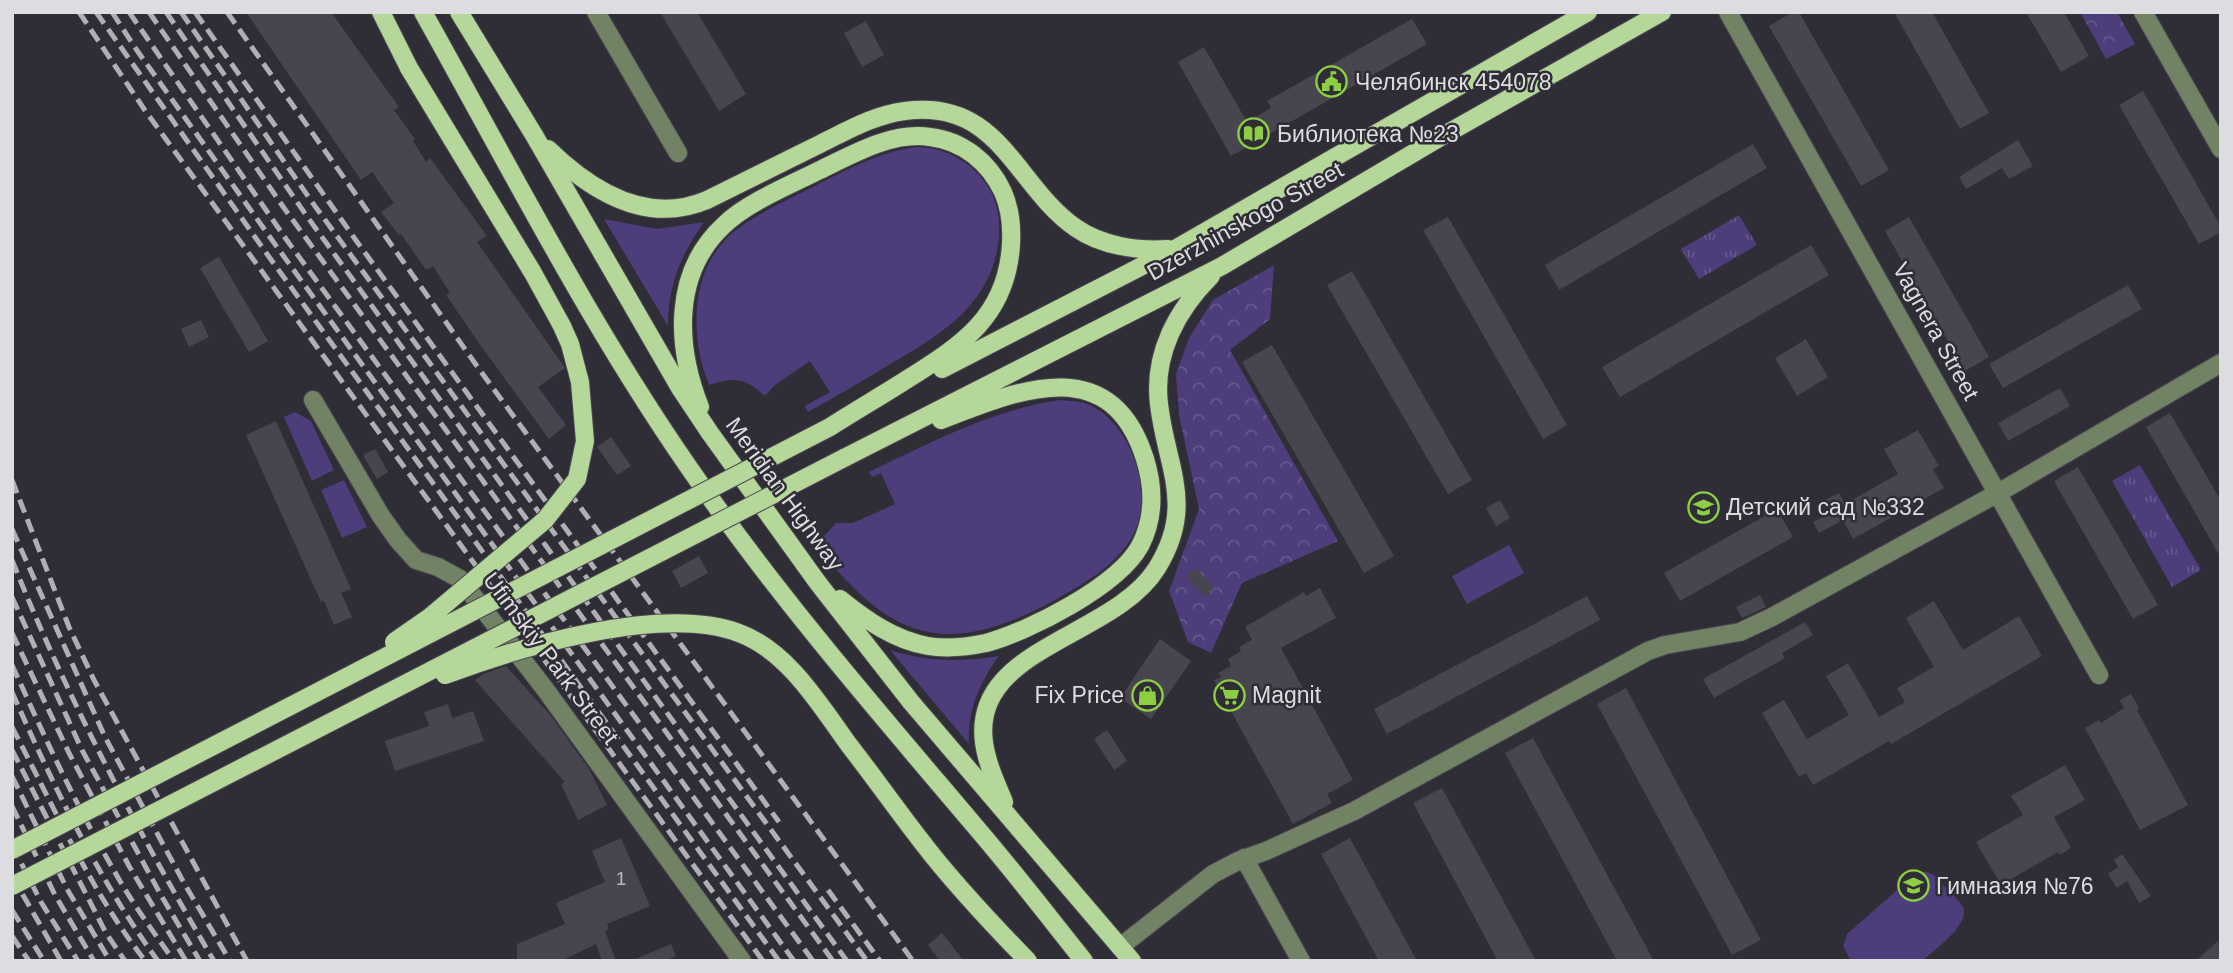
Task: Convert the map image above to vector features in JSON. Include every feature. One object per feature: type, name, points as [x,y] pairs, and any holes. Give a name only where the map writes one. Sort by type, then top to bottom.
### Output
[{"type":"main road","points":[[342,679],[430,617],[545,520],[577,479],[585,441],[580,382],[570,344],[562,326],[409,68],[381,12]]},
{"type":"main road","points":[[423,12],[625,371],[703,488],[764,572],[838,664],[976,827],[1084,961]]},
{"type":"main road","name":"Meridian Highway","points":[[459,12],[534,135],[680,388],[710,433],[818,583],[911,702],[1132,961]]},
{"type":"main road","name":"Dzerzhinskogo Street","points":[[830,427],[1175,248],[1588,12]]},
{"type":"main road","name":"Dzerzhinskogo Street","points":[[844,458],[1222,266],[1439,138],[1661,12]]},
{"type":"main road","points":[[534,135],[571,171],[614,198],[649,208],[677,209],[707,200],[875,118],[904,111],[940,111],[967,121],[995,140],[1062,216],[1080,230],[1110,243],[1135,248],[1175,248]]},
{"type":"main road","points":[[12,850],[830,427],[951,352],[976,330],[995,301],[1010,253],[1010,216],[1007,204],[996,180],[985,165],[946,139],[917,136],[888,141],[833,164],[742,211],[725,223],[713,236],[692,271],[686,291],[683,331],[684,352],[694,392],[710,433]]},
{"type":"main road","points":[[1011,818],[986,756],[984,732],[988,704],[997,686],[1017,666],[1131,598],[1146,584],[1167,550],[1175,523],[1178,496],[1159,402],[1161,360],[1168,336],[1184,306],[1222,266]]},
{"type":"main road","points":[[12,886],[844,458],[995,399],[1025,390],[1068,387],[1087,390],[1103,398],[1123,415],[1141,447],[1152,486],[1152,506],[1148,527],[1140,546],[1130,562],[1097,590],[1032,624],[986,643],[927,646],[898,637],[868,621],[818,583]]},
{"type":"main road","points":[[379,698],[500,655],[619,629],[681,622],[737,632],[772,653],[797,678],[923,844],[1028,961]]},
{"type":"main road","points":[[12,895],[108,838]]},
{"type":"street","points":[[596,12],[678,153]]},
{"type":"street","name":"Vagnera Street","points":[[1728,12],[2099,675]]},
{"type":"street","points":[[2143,12],[2221,149]]},
{"type":"street","points":[[1120,947],[1213,874],[1354,811],[1647,651],[1665,645],[1740,632],[1772,617],[1998,493],[2221,363]]},
{"type":"street","name":"Ufimskiy Park Street","points":[[313,400],[398,540],[416,560],[438,567],[460,579],[545,689],[742,961]]},
{"type":"street","points":[[1244,858],[1301,961]]},
{"type":"green space","points":[[2080,12],[2117,12],[2135,44],[2106,59]]},
{"type":"green space","points":[[917,147],[951,154],[960,159],[978,173],[994,198],[999,218],[998,245],[993,267],[972,303],[958,318],[924,344],[808,412],[805,406],[830,392],[810,361],[775,385],[765,396],[739,380],[709,385],[698,347],[697,306],[707,268],[730,235],[759,215],[863,162]]},
{"type":"green space","points":[[1739,215],[1757,245],[1699,279],[1681,249]]},
{"type":"green space","points":[[604,219],[657,229],[704,222],[677,271],[670,297],[668,326]]},
{"type":"green space","points":[[1274,265],[1270,319],[1230,350],[1338,541],[1242,583],[1211,653],[1188,642],[1169,591],[1199,509],[1179,415],[1176,374],[1189,338],[1213,300]]},
{"type":"green space","points":[[1060,400],[1092,406],[1119,430],[1136,464],[1141,503],[1139,521],[1125,548],[1108,566],[1055,600],[1016,619],[981,630],[949,634],[921,630],[894,619],[868,601],[841,575],[814,542],[836,523],[853,523],[895,504],[881,473],[872,477],[869,472],[986,419]]},
{"type":"green space","points":[[295,412],[311,421],[334,470],[312,481],[284,417]]},
{"type":"green space","points":[[2140,465],[2201,570],[2172,587],[2112,481]]},
{"type":"green space","points":[[344,480],[367,527],[342,538],[321,490]]},
{"type":"green space","points":[[1509,545],[1524,573],[1467,604],[1452,576]]},
{"type":"green space","points":[[890,650],[944,660],[999,656],[976,697],[970,720],[969,744]]},
{"type":"green space","points":[[1918,872],[1934,875],[1961,904],[1964,914],[1957,929],[1922,961],[1851,961],[1843,946],[1847,934]]},
{"type":"building","points":[[246,12],[331,12],[399,107],[394,110],[415,139],[413,141],[426,162],[430,158],[487,236],[477,242],[565,368],[538,387],[566,425],[549,439],[446,295],[450,293],[433,266],[426,270],[401,234],[399,235],[381,212],[394,203],[372,172],[361,180]]},
{"type":"building","points":[[660,12],[697,12],[746,94],[719,111]]},
{"type":"building","points":[[1793,12],[1799,12],[1889,170],[1861,186],[1769,26]]},
{"type":"building","points":[[1894,12],[1932,12],[1989,113],[1960,129]]},
{"type":"building","points":[[2026,12],[2064,12],[2089,56],[2061,72]]},
{"type":"building","points":[[1412,19],[1427,44],[1231,156],[1178,62],[1204,47],[1247,122],[1271,108],[1267,101]]},
{"type":"building","points":[[866,21],[884,55],[862,67],[844,33]]},
{"type":"building","points":[[2143,91],[2221,227],[2221,232],[2199,244],[2119,105]]},
{"type":"building","points":[[2018,140],[2033,166],[2009,179],[2002,168],[1966,189],[1959,177]]},
{"type":"building","points":[[1753,144],[1767,168],[1559,290],[1545,265]]},
{"type":"building","points":[[1448,217],[1567,425],[1543,439],[1423,230]]},
{"type":"building","points":[[1909,217],[1989,357],[1965,371],[1885,231]]},
{"type":"building","points":[[1811,245],[1829,275],[1620,397],[1602,367]]},
{"type":"building","points":[[219,257],[268,341],[249,352],[200,268]]},
{"type":"building","points":[[1352,271],[1472,480],[1448,494],[1327,285]]},
{"type":"building","points":[[2128,285],[2142,309],[2003,388],[1989,364]]},
{"type":"building","points":[[201,320],[209,337],[189,347],[181,329]]},
{"type":"building","points":[[1806,339],[1828,377],[1797,396],[1775,358]]},
{"type":"building","points":[[1272,345],[1394,556],[1364,573],[1242,362]]},
{"type":"building","points":[[2060,388],[2070,406],[2008,441],[1998,423]]},
{"type":"building","points":[[2170,413],[2221,501],[2221,558],[2146,427]]},
{"type":"building","points":[[276,421],[351,589],[341,593],[352,617],[334,625],[324,601],[321,602],[246,435]]},
{"type":"building","points":[[1918,430],[1939,466],[1933,469],[1944,488],[1853,539],[1843,520],[1819,533],[1813,522],[1832,512],[1825,500],[1839,493],[1845,504],[1898,474],[1884,449]]},
{"type":"building","points":[[611,437],[631,466],[617,475],[597,447]]},
{"type":"building","points":[[375,449],[388,472],[377,479],[363,455]]},
{"type":"building","points":[[2078,467],[2158,605],[2133,619],[2054,481]]},
{"type":"building","points":[[1500,500],[1510,518],[1496,526],[1486,508]]},
{"type":"building","points":[[1777,509],[1793,537],[1680,601],[1664,573]]},
{"type":"building","points":[[699,556],[708,573],[681,588],[672,571]]},
{"type":"building","points":[[1196,568],[1214,588],[1205,597],[1186,576]]},
{"type":"building","points":[[1320,588],[1336,618],[1281,648],[1353,780],[1327,794],[1332,803],[1293,824],[1214,680],[1221,677],[1218,673],[1231,666],[1228,659],[1241,651],[1239,647],[1252,640],[1245,627],[1304,592],[1306,596]]},
{"type":"building","points":[[1760,595],[1766,607],[1742,618],[1736,607]]},
{"type":"building","points":[[1587,596],[1600,620],[1387,734],[1374,709]]},
{"type":"building","points":[[1934,601],[1963,650],[2019,616],[2042,656],[1891,744],[1889,741],[1813,785],[1806,773],[1799,777],[1762,713],[1784,700],[1807,739],[1849,715],[1826,676],[1848,663],[1879,717],[1905,702],[1897,688],[1934,667],[1906,618]]},
{"type":"building","points":[[1805,622],[1813,635],[1782,653],[1785,658],[1714,698],[1703,679]]},
{"type":"building","points":[[1160,639],[1191,661],[1151,719],[1120,698]]},
{"type":"building","points":[[506,666],[551,716],[589,769],[607,805],[578,820],[561,784],[565,782],[475,680],[483,674]]},
{"type":"building","points":[[1626,688],[1761,940],[1732,955],[1597,704]]},
{"type":"building","points":[[2131,694],[2188,805],[2140,830],[2085,728],[2099,720],[2101,723],[2124,708],[2120,700]]},
{"type":"building","points":[[448,704],[452,718],[473,711],[484,741],[395,771],[385,741],[429,726],[424,712]]},
{"type":"building","points":[[1107,730],[1127,761],[1114,770],[1094,739]]},
{"type":"building","points":[[1533,738],[1654,961],[1617,961],[1505,753]]},
{"type":"building","points":[[2065,765],[2085,800],[2054,817],[2071,848],[2060,855],[2058,852],[2013,878],[2015,881],[2003,888],[1976,842],[2023,815],[2011,796]]},
{"type":"building","points":[[1442,788],[1536,961],[1498,961],[1413,803]]},
{"type":"building","points":[[621,838],[650,906],[607,924],[609,929],[605,931],[616,961],[602,961],[596,944],[561,961],[517,961],[517,944],[565,924],[556,903],[605,882],[592,851]]},
{"type":"building","points":[[1350,838],[1417,961],[1379,961],[1321,854]]},
{"type":"building","points":[[2122,854],[2151,896],[2139,903],[2127,881],[2117,888],[2108,874],[2118,867],[2114,860]]},
{"type":"building","points":[[942,933],[964,961],[940,961],[928,945]]},
{"type":"building","points":[[2221,938],[2221,961],[2196,961]]},
{"type":"building","points":[[671,944],[676,956],[664,961],[631,961]]},
{"type":"railway","points":[[79,12],[144,109],[763,961]]},
{"type":"railway","points":[[96,12],[267,254],[779,961]]},
{"type":"railway","points":[[112,12],[277,247],[794,961]]},
{"type":"railway","points":[[129,12],[286,239],[813,961]]},
{"type":"railway","points":[[149,12],[284,208],[833,961]]},
{"type":"railway","points":[[166,12],[306,215],[847,961]]},
{"type":"railway","points":[[181,12],[312,202],[867,961]]},
{"type":"railway","points":[[195,12],[355,239],[779,822]]},
{"type":"railway","points":[[227,12],[479,369],[913,961]]},
{"type":"railway","points":[[12,480],[69,627],[94,680],[247,961]]},
{"type":"railway","points":[[12,529],[105,737],[184,883],[230,961]]},
{"type":"railway","points":[[12,560],[80,714],[158,864],[214,961]]},
{"type":"railway","points":[[12,597],[82,750],[200,961]]},
{"type":"railway","points":[[12,633],[69,753],[129,866],[186,961]]},
{"type":"railway","points":[[12,665],[59,767],[98,842],[134,903],[174,961]]},
{"type":"railway","points":[[12,692],[78,831],[136,930],[158,961]]},
{"type":"railway","points":[[12,727],[89,875],[143,958]]},
{"type":"railway","points":[[12,750],[106,933],[125,961]]},
{"type":"railway","points":[[12,776],[67,889],[110,961]]},
{"type":"railway","points":[[12,806],[55,895],[94,961]]},
{"type":"railway","points":[[12,845],[41,902],[78,961]]},
{"type":"railway","points":[[12,876],[61,961]]},
{"type":"railway","points":[[828,890],[880,961]]},
{"type":"railway","points":[[12,910],[44,961]]},
{"type":"railway","points":[[12,936],[29,961]]},
{"type":"place","name":"Челябинск 454078","points":[[1332,82]]},
{"type":"place","name":"Библиотека №23","points":[[1254,134]]},
{"type":"place","name":"Детский cад №332","points":[[1703,507]]},
{"type":"place","name":"Fix Price","points":[[1147,695]]},
{"type":"place","name":"Magnit","points":[[1229,695]]},
{"type":"place","name":"Гимназия №76","points":[[1913,886]]}]
